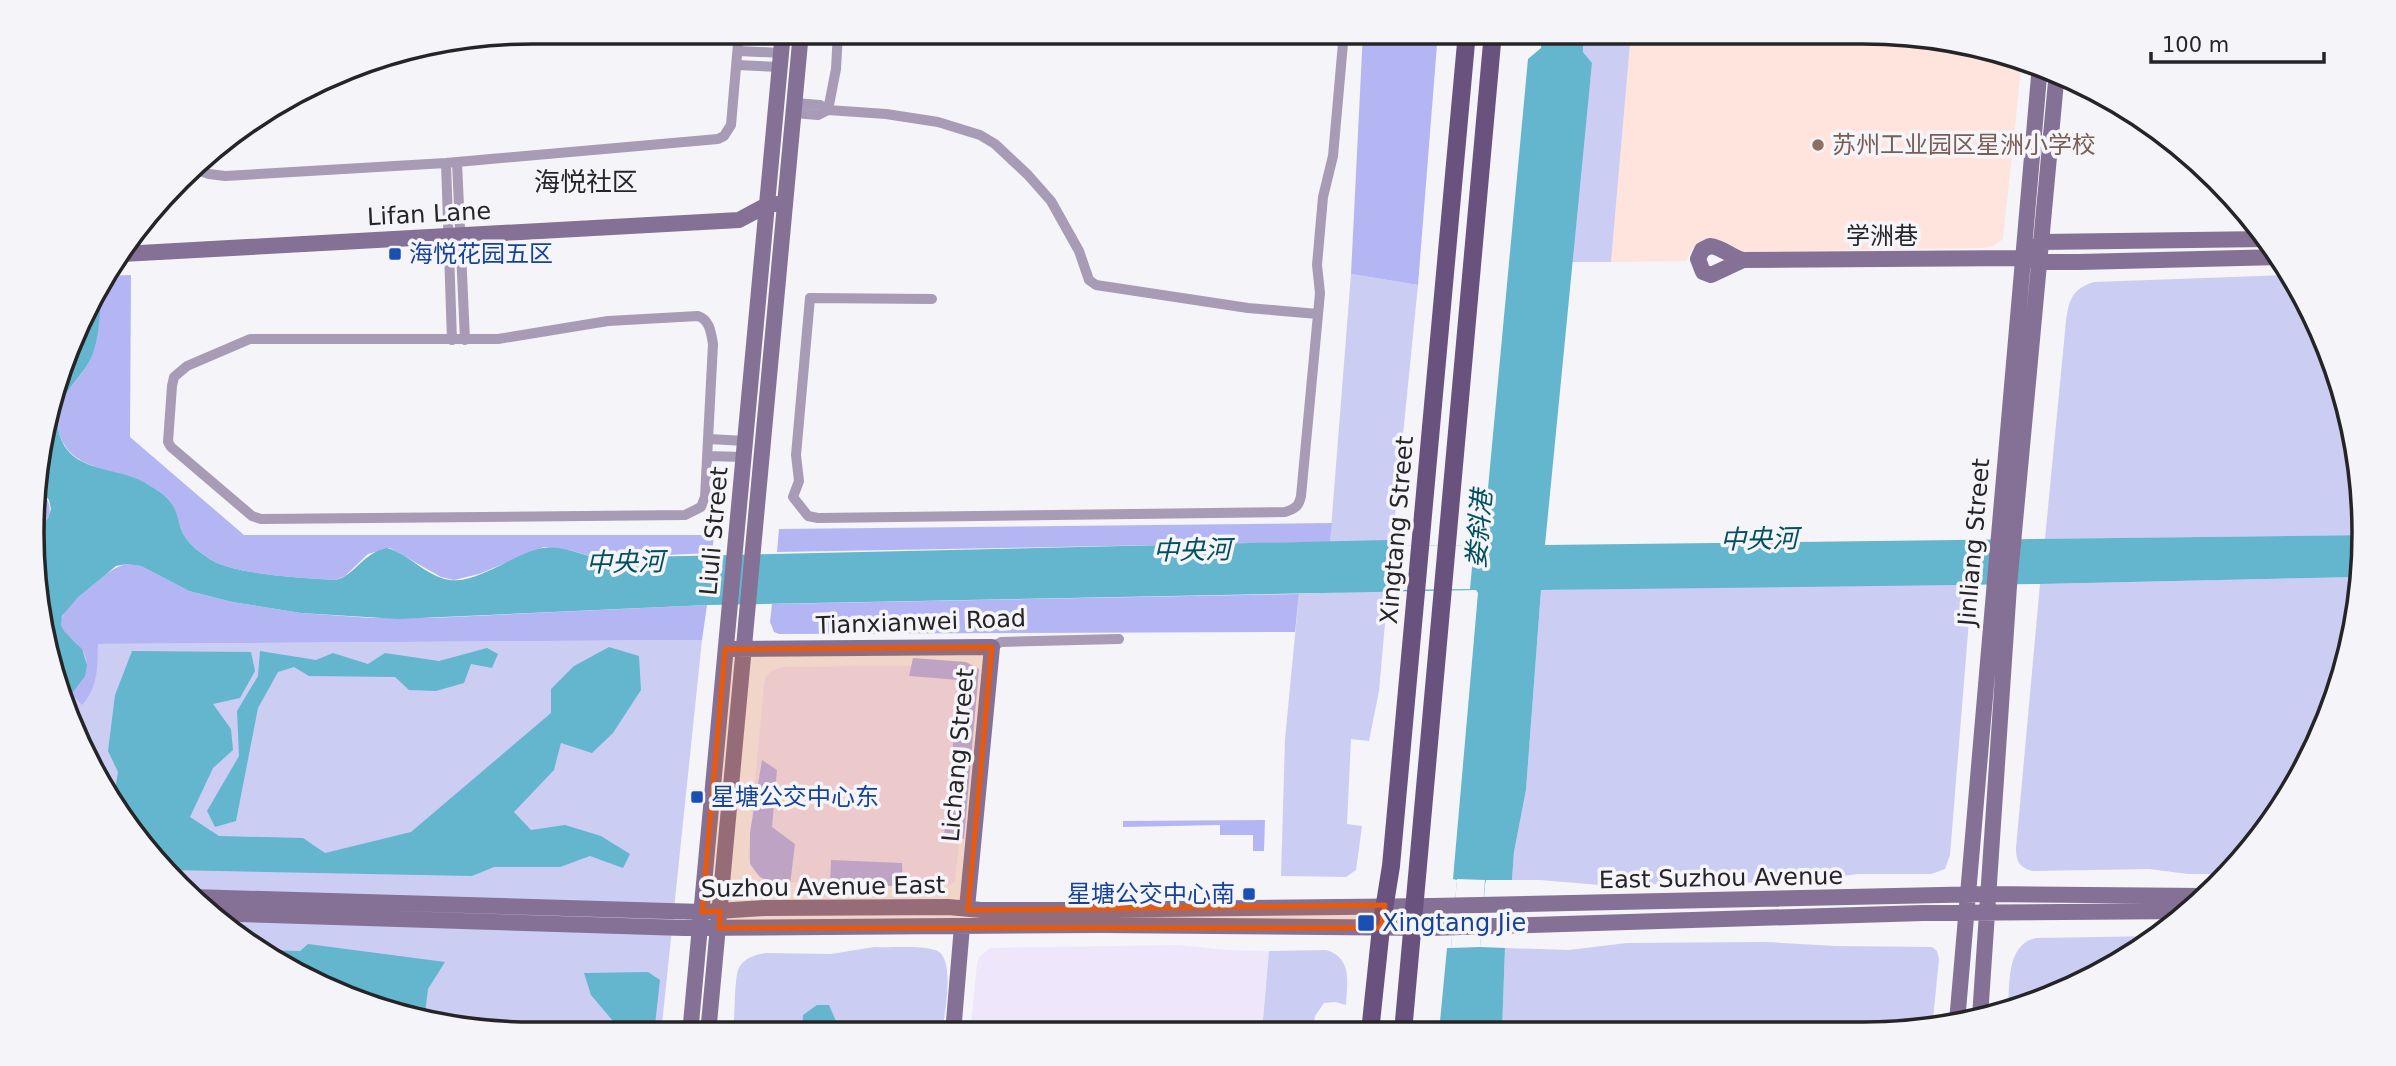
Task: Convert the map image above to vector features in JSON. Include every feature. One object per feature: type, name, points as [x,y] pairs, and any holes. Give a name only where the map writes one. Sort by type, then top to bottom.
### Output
[{"type":"main road","name":"Liuli Street","points":[[691,1022],[782,44]]},
{"type":"main road","name":"Liuli Street","points":[[709,1022],[800,44]]},
{"type":"main road","name":"Xingtang Street","points":[[1371,1022],[1392,852],[1466,44]]},
{"type":"main road","name":"Xingtang Street","points":[[1404,1022],[1492,44]]},
{"type":"main road","name":"Jinliang Street","points":[[1980,1008],[1987,912],[2001,586],[1997,537],[2039,77]]},
{"type":"main road","name":"Jinliang Street","points":[[1959,1013],[2001,586],[2014,537],[2056,84]]},
{"type":"main road","name":"Lifan Lane","points":[[131,253],[739,220],[769,204],[786,204]]},
{"type":"main road","name":"Lifan Lane","points":[[739,220],[765,233],[783,235]]},
{"type":"main road","points":[[2021,258],[2042,243],[2254,239]]},
{"type":"main road","name":"学洲巷","points":[[1743,260],[2021,258],[2040,262],[2267,257]]},
{"type":"main road","name":"Tianxianwei Road","points":[[725,649],[992,647]]},
{"type":"main road","name":"Lichang Street","points":[[967,908],[992,647]]},
{"type":"main road","name":"East Suzhou Avenue","points":[[1455,905],[1987,894],[2191,896]]},
{"type":"main road","name":"Suzhou Avenue East","points":[[207,898],[701,920]]},
{"type":"main road","name":"Suzhou Avenue East","points":[[719,919],[765,908],[1070,910],[1455,905]]},
{"type":"main road","name":"East Suzhou Avenue","points":[[1453,928],[1968,912],[2173,911]]},
{"type":"main road","name":"Suzhou Avenue East","points":[[225,913],[719,919],[965,926],[1453,928]]},
{"type":"main road","points":[[954,1022],[965,926]]},
{"type":"main road","points":[[961,1022],[965,926]]},
{"type":"street","points":[[203,172],[225,176],[451,162],[718,139],[724,136],[732,125],[738,44]]},
{"type":"street","points":[[828,110],[836,69],[837,44]]},
{"type":"street","points":[[932,299],[810,298],[796,455],[800,475],[793,497],[808,516],[818,518],[1294,510],[1301,496],[1320,293],[1317,265],[1322,197],[1333,156],[1343,44]]},
{"type":"street","points":[[738,51],[781,60]]},
{"type":"street","points":[[737,65],[781,60]]},
{"type":"street","points":[[795,108],[818,115],[828,110],[913,118],[962,127],[980,135],[995,144],[1051,201],[1079,251],[1089,280],[1096,285],[1248,309],[1318,314]]},
{"type":"street","points":[[451,162],[465,340]]},
{"type":"street","points":[[452,340],[455,236]]},
{"type":"street","points":[[702,317],[709,328],[713,344],[705,497],[701,507],[685,515],[261,519],[252,516],[168,442],[174,377],[187,366],[242,341],[465,340],[498,339],[608,321],[702,317]]},
{"type":"street","points":[[709,439],[744,449]]},
{"type":"street","points":[[708,456],[744,449]]},
{"type":"street","name":"Tianxianwei Road","points":[[992,647],[1001,642],[1119,639]]},
{"type":"highlighted area","points":[[992,647],[968,910],[1385,905],[1381,928],[719,928],[720,911],[702,912],[725,649]]},
{"type":"shaded area","points":[[1362,44],[1437,44],[1418,285],[1351,274]]},
{"type":"shaded area","points":[[1583,44],[1630,44],[1611,262],[1571,262],[1592,63],[1583,52]]},
{"type":"shaded area","name":"苏州工业园区星洲小学校","points":[[1630,44],[1895,45],[1958,53],[2021,70],[2003,239],[1994,246],[1744,252],[1701,243],[1692,249],[1686,261],[1611,262]]},
{"type":"shaded area","points":[[1351,274],[1418,285],[1392,545],[1330,542]]},
{"type":"shaded area","points":[[131,275],[130,437],[244,535],[714,535],[712,553],[597,558],[544,547],[479,574],[454,580],[441,577],[390,548],[368,554],[345,576],[336,580],[257,573],[215,562],[187,539],[169,500],[140,481],[89,464],[75,456],[64,445],[58,428],[60,405],[91,358],[99,308],[117,276]]},
{"type":"shaded area","points":[[2279,275],[2315,346],[2336,406],[2348,469],[2352,535],[2045,539],[2066,321],[2073,296],[2081,288],[2094,282]]},
{"type":"shaded area","points":[[45,497],[50,507],[44,524]]},
{"type":"shaded area","points":[[1332,523],[1330,542],[777,552],[779,529]]},
{"type":"shaded area","points":[[126,564],[141,566],[189,591],[232,602],[301,613],[372,618],[431,618],[707,605],[702,640],[98,644],[92,691],[82,705],[71,693],[85,672],[86,659],[79,646],[62,629],[62,617],[86,589]]},
{"type":"shaded area","points":[[2350,577],[2336,660],[2302,749],[2270,805],[2214,874],[2149,869],[2033,871],[2020,864],[2016,848],[2040,584]]},
{"type":"shaded area","points":[[1972,583],[1950,855],[1945,869],[1931,874],[1858,874],[1798,882],[1600,885],[1512,880],[1514,852],[1526,790],[1541,590]]},
{"type":"shaded area","points":[[1388,590],[1379,691],[1369,741],[1351,739],[1347,824],[1362,826],[1356,870],[1346,877],[1281,876],[1285,739],[1299,594]]},
{"type":"shaded area","points":[[1299,594],[1295,632],[779,634],[774,632],[770,622],[772,604]]},
{"type":"shaded area","points":[[702,640],[662,1022],[501,1021],[438,1013],[406,1006],[346,985],[288,957],[261,940],[210,901],[165,856],[109,778],[81,720],[57,646]]},
{"type":"shaded area","points":[[913,658],[966,662],[979,669],[964,839],[944,837],[959,680],[909,676]]},
{"type":"shaded area","points":[[963,665],[975,682],[955,882],[950,885],[770,882],[753,871],[748,856],[764,685],[766,676],[771,671],[782,667]]},
{"type":"shaded area","points":[[762,760],[777,770],[772,827],[795,844],[790,885],[770,882],[760,877],[750,864],[750,833]]},
{"type":"shaded area","points":[[1265,820],[1264,851],[1253,851],[1253,835],[1220,835],[1220,825],[1123,827],[1123,821]]},
{"type":"shaded area","points":[[831,860],[902,863],[903,886],[830,885]]},
{"type":"shaded area","points":[[2140,936],[2079,972],[2009,1000],[2014,957],[2019,948],[2036,938]]},
{"type":"shaded area","points":[[1766,942],[1932,947],[1937,951],[1939,959],[1933,1017],[1863,1022],[1502,1022],[1505,948],[1569,950],[1627,943]]},
{"type":"shaded area","points":[[1177,945],[1269,951],[1263,1022],[971,1022],[977,964],[979,957],[990,948]]},
{"type":"shaded area","points":[[874,947],[935,950],[942,955],[946,963],[948,987],[943,1022],[734,1022],[738,970],[746,960],[766,953],[831,954]]},
{"type":"shaded area","points":[[1326,950],[1335,954],[1341,959],[1346,972],[1346,1005],[1324,1003],[1314,1022],[1263,1022],[1269,951]]},
{"type":"water","name":"中央河","points":[[1542,44],[1583,44],[1583,52],[1592,63],[1545,545],[2352,535],[2350,577],[1541,590],[1526,790],[1514,852],[1512,880],[1486,880],[1485,885],[1480,947],[1505,948],[1502,1022],[1440,1022],[1447,948],[1451,948],[1457,880],[1453,879],[1478,593],[1476,590],[707,605],[398,619],[301,613],[232,602],[189,591],[141,566],[126,564],[116,566],[78,597],[62,616],[61,625],[64,631],[82,649],[87,665],[85,676],[71,694],[53,628],[45,565],[44,524],[51,509],[45,496],[48,469],[60,406],[58,428],[63,443],[71,454],[94,466],[135,478],[161,492],[174,507],[183,534],[195,548],[215,562],[241,570],[274,575],[336,580],[349,574],[371,554],[387,548],[434,575],[461,580],[485,573],[521,555],[550,547],[597,558],[1387,540],[1393,545],[1480,546],[1483,542],[1528,59],[1541,48]]},
{"type":"water","points":[[100,305],[93,353],[60,406],[81,346]]},
{"type":"water","points":[[609,647],[639,656],[641,690],[613,733],[592,753],[561,743],[554,770],[514,812],[531,830],[565,825],[601,836],[630,854],[623,868],[590,856],[560,867],[494,867],[472,876],[179,870],[145,831],[115,788],[118,772],[108,751],[115,695],[132,651],[251,652],[255,671],[240,698],[213,704],[231,729],[233,750],[213,768],[190,817],[219,836],[303,838],[325,853],[411,832],[551,713],[551,689],[574,666]]},
{"type":"water","points":[[487,648],[498,654],[492,668],[471,664],[464,683],[436,691],[409,690],[395,677],[309,676],[294,667],[278,672],[258,708],[236,821],[215,827],[207,811],[239,756],[237,711],[258,676],[260,651],[316,660],[333,653],[368,664],[385,653],[439,661]]},
{"type":"water","points":[[308,944],[445,962],[428,989],[425,1010],[346,985],[277,950],[300,951]]},
{"type":"water","points":[[648,972],[660,980],[655,1022],[614,1022],[591,995],[584,973]]},
{"type":"water","points":[[817,1005],[829,1005],[836,1022],[803,1022],[803,1015]]},
{"type":"pier","points":[[1392,545],[1474,546],[1470,589],[1388,590]]},
{"type":"pier","points":[[1457,879],[1485,880],[1480,947],[1451,948]]},
{"type":"place","name":"苏州工业园区星洲小学校","points":[[1818,145]]},
{"type":"place","name":"海悦花园五区","points":[[395,254]]},
{"type":"place","name":"星塘公交中心东","points":[[697,797]]},
{"type":"place","name":"星塘公交中心南","points":[[1249,894]]},
{"type":"place","name":"Xingtang Jie","points":[[1366,923]]},
{"type":"district","name":"海悦社区","points":[[586,182]]},
{"type":"water label","name":"娄斜港","points":[[1479,529]]}]
